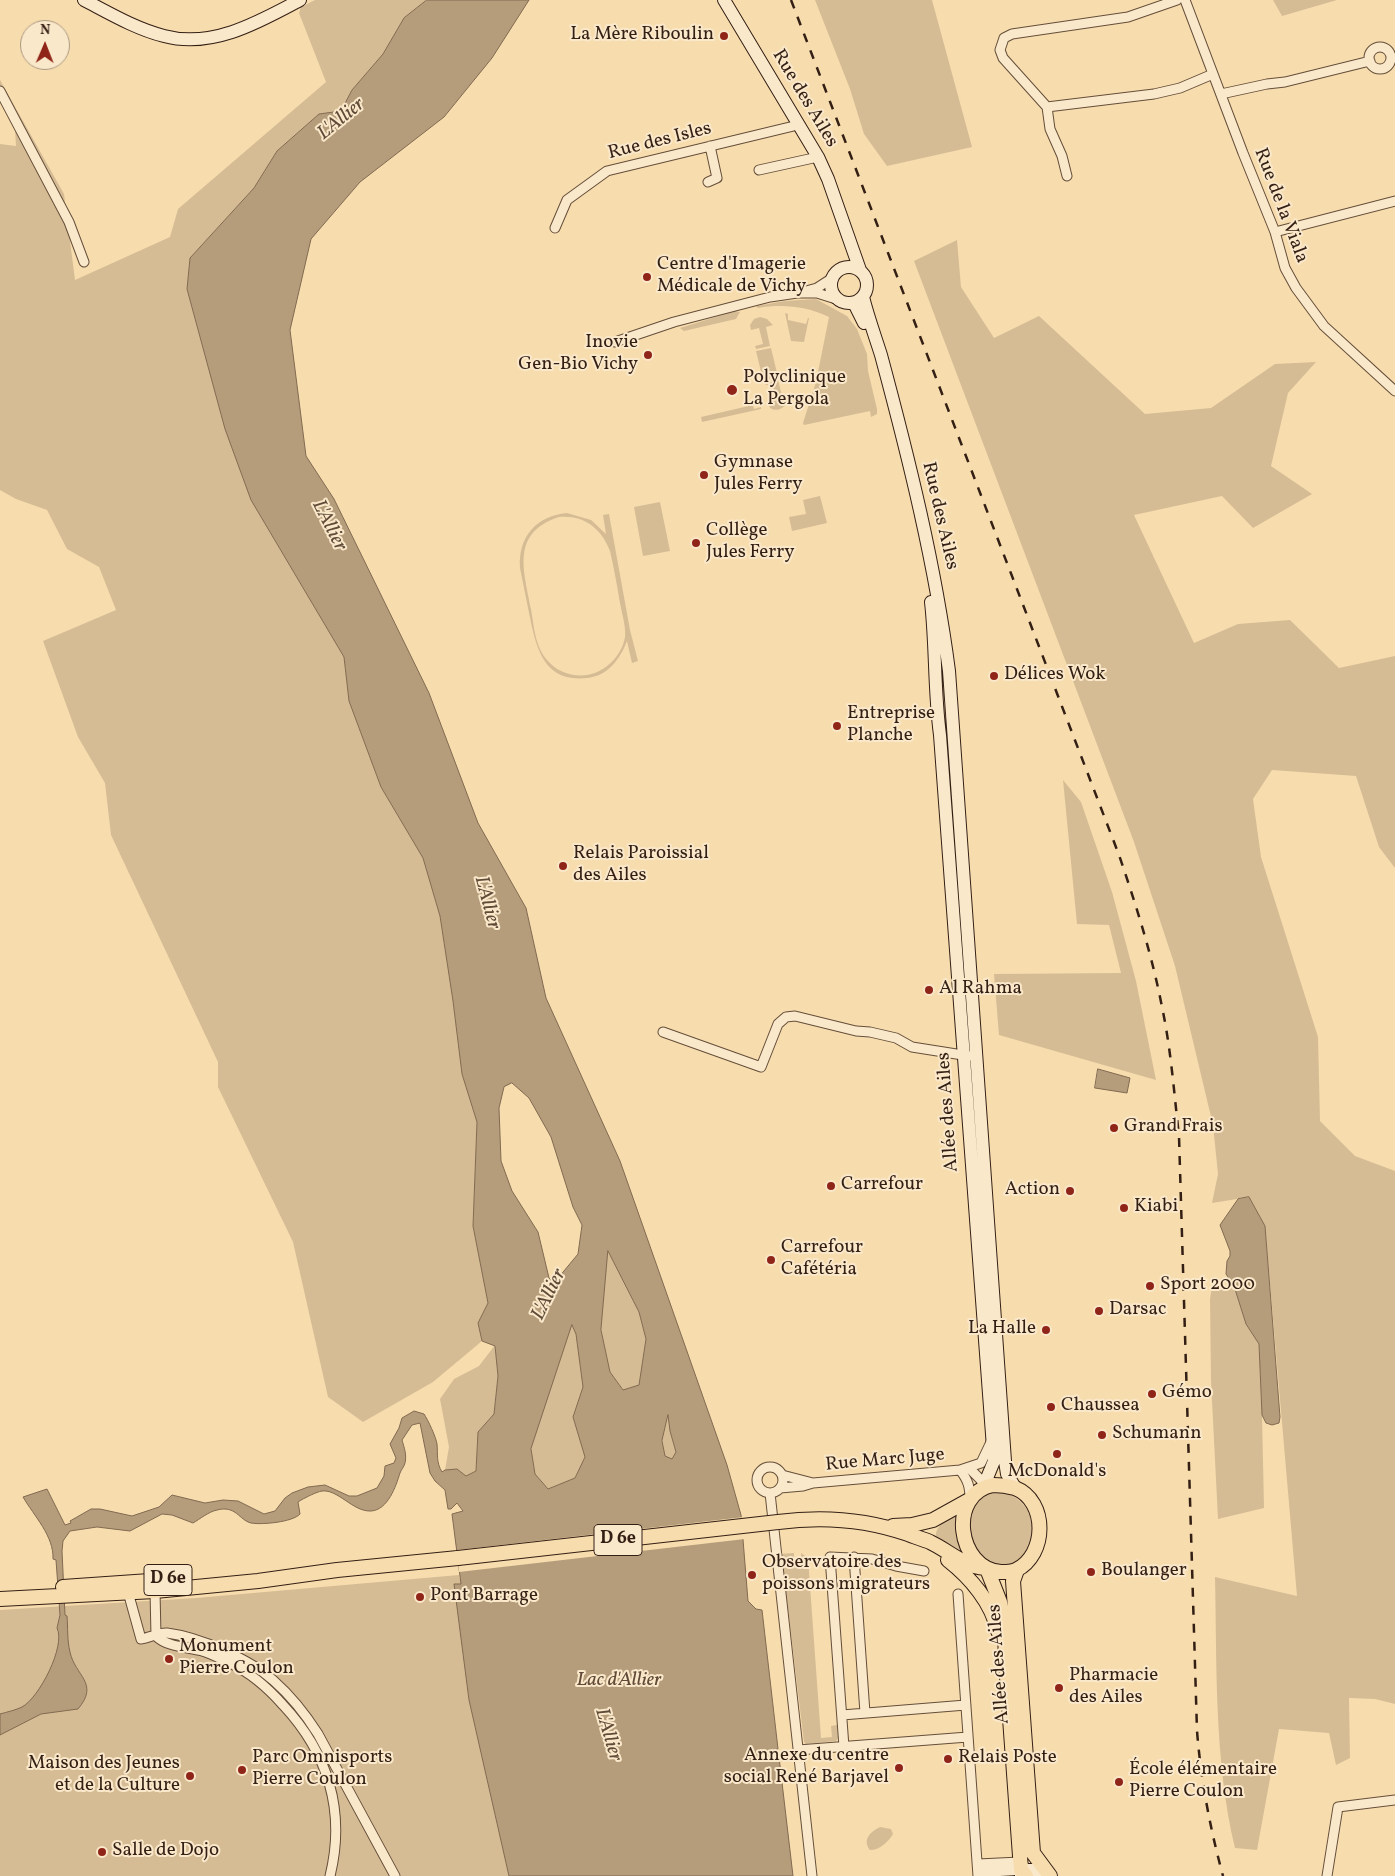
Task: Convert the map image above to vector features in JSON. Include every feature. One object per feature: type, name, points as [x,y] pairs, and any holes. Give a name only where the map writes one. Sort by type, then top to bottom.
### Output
[{"type":"main road","points":[[84,0],[142,29],[185,40],[201,40],[231,33],[300,0]]},
{"type":"main road","name":"Rue des Ailes","points":[[724,0],[818,157],[828,179],[860,270]]},
{"type":"main road","name":"Rue des Ailes","points":[[842,220],[846,250],[844,267]]},
{"type":"main road","points":[[844,267],[860,270],[867,280],[867,286],[859,300],[844,303],[836,298],[831,290],[831,279],[838,270],[844,267]]},
{"type":"main road","name":"Rue des Ailes","points":[[859,300],[863,322],[875,354],[928,572],[934,644],[936,708],[940,735]]},
{"type":"main road","name":"Rue des Ailes","points":[[859,300],[869,320],[880,353],[933,572],[948,671],[954,747]]},
{"type":"main road","name":"Allée des Ailes","points":[[940,735],[991,1441],[994,1461],[987,1478],[986,1487]]},
{"type":"main road","name":"Allée des Ailes","points":[[954,747],[1005,1461],[1007,1474],[1016,1489]]},
{"type":"main road","points":[[1005,1486],[1016,1489],[1032,1502],[1039,1519],[1040,1530],[1036,1546],[1031,1556],[1017,1570],[1007,1572],[986,1568],[972,1556],[963,1533],[965,1510],[970,1500],[986,1487],[1005,1486]]},
{"type":"main road","name":"D 6e","points":[[0,1592],[258,1581],[337,1570],[805,1518],[831,1518],[884,1526],[912,1525],[933,1520],[970,1500]]},
{"type":"main road","points":[[884,1526],[932,1548],[961,1571],[982,1595],[996,1622],[1006,1663]]},
{"type":"main road","name":"D 6e","points":[[884,1526],[929,1542],[962,1562],[986,1568]]},
{"type":"main road","name":"Allée des Ailes","points":[[986,1568],[1000,1602],[1005,1631],[1006,1663],[1028,1872]]},
{"type":"main road","name":"D 6e","points":[[0,1599],[128,1592],[167,1580],[337,1570]]},
{"type":"main road","name":"Allée des Ailes","points":[[1017,1570],[1013,1581],[1033,1853],[1028,1872]]},
{"type":"main road","points":[[1033,1853],[1050,1876]]},
{"type":"street","points":[[1067,176],[1062,156],[1050,129],[1047,107],[1003,58],[1000,50],[1004,38],[1012,34],[1128,17],[1177,0]]},
{"type":"street","name":"Rue de la Viala","points":[[1185,0],[1275,232],[1285,268],[1310,309],[1324,326],[1395,391]]},
{"type":"street","points":[[1221,94],[1285,82],[1370,61]]},
{"type":"street","points":[[1047,107],[1154,94],[1180,88],[1213,74]]},
{"type":"street","points":[[0,91],[70,222],[84,262]]},
{"type":"street","name":"Rue des Isles","points":[[555,228],[567,200],[607,171],[798,126]]},
{"type":"street","points":[[708,182],[717,178],[710,146]]},
{"type":"street","points":[[759,170],[818,157]]},
{"type":"street","points":[[1275,232],[1395,202]]},
{"type":"street","points":[[615,342],[674,322],[721,309],[817,288],[831,279]]},
{"type":"street","points":[[797,293],[817,293],[836,298]]},
{"type":"street","points":[[663,1032],[761,1067],[778,1024],[786,1017],[795,1016],[856,1031],[896,1038],[912,1047],[977,1058]]},
{"type":"street","points":[[964,1469],[981,1463],[991,1441]]},
{"type":"street","points":[[771,1467],[778,1469],[782,1475],[783,1482],[780,1488],[770,1493],[762,1490],[757,1483],[760,1471],[771,1467]]},
{"type":"street","name":"Rue Marc Juge","points":[[964,1469],[970,1488],[970,1500]]},
{"type":"street","name":"Rue Marc Juge","points":[[780,1488],[804,1486],[813,1483],[964,1469],[981,1480],[986,1487]]},
{"type":"street","name":"Rue Marc Juge","points":[[782,1475],[813,1483]]},
{"type":"street","points":[[770,1493],[812,1876]]},
{"type":"street","points":[[844,1747],[830,1557],[872,1558],[896,1566],[924,1571]]},
{"type":"street","points":[[854,1557],[865,1713]]},
{"type":"street","points":[[146,1586],[156,1636],[162,1642],[204,1652],[233,1664],[267,1687],[299,1721],[320,1757],[331,1787],[336,1821],[334,1858],[330,1876]]},
{"type":"street","points":[[128,1592],[141,1639],[165,1633],[221,1649],[273,1680],[306,1716],[318,1734],[395,1876]]},
{"type":"street","points":[[958,1594],[978,1871],[1028,1872]]},
{"type":"street","points":[[842,1715],[966,1705]]},
{"type":"street","points":[[798,1750],[968,1737]]},
{"type":"street","points":[[1327,1876],[1338,1807],[1395,1800]]},
{"type":"shaded area","points":[[315,0],[427,0],[404,19],[383,54],[352,90],[341,111],[319,114],[277,151],[254,188],[190,258],[187,289],[225,429],[251,500],[344,657],[349,701],[381,787],[423,858],[440,916],[462,1074],[477,1122],[473,1226],[488,1303],[478,1323],[482,1341],[433,1382],[363,1422],[328,1397],[293,1242],[218,1087],[218,1062],[111,835],[105,783],[78,737],[43,641],[116,610],[99,567],[67,549],[47,510],[16,499],[0,490],[0,144],[16,146],[15,129],[0,102],[0,80],[64,194],[75,280],[170,237],[178,209],[326,82],[299,13],[301,7]]},
{"type":"shaded area","points":[[815,0],[932,0],[972,147],[887,166],[864,134],[850,89]]},
{"type":"shaded area","points":[[1273,0],[1337,0],[1282,16]]},
{"type":"shaded area","points":[[957,240],[961,287],[994,338],[1039,316],[1145,414],[1211,408],[1275,364],[1316,362],[1288,393],[1271,466],[1312,494],[1253,528],[1222,496],[1134,515],[1194,643],[1238,624],[1290,620],[1339,668],[1395,656],[1395,868],[1379,847],[1356,776],[1272,770],[1253,799],[1261,857],[1318,1037],[1320,1121],[1355,1156],[1395,1171],[1395,1704],[1375,1699],[1349,1698],[1350,1758],[1336,1765],[1329,1733],[1279,1729],[1257,1850],[1235,1848],[1228,1815],[1223,1781],[1218,1713],[1215,1577],[1297,1596],[1265,1226],[1249,1197],[1212,1203],[1218,1174],[1213,1125],[1175,966],[1134,842],[914,261]]},
{"type":"shaded area","points":[[816,299],[847,316],[857,329],[867,354],[868,371],[877,409],[877,414],[871,417],[870,411],[804,425],[803,423],[816,382],[829,317],[811,310],[794,307],[758,308],[756,306],[785,301]]},
{"type":"shaded area","points":[[735,311],[740,312],[736,319],[684,331],[680,328]]},
{"type":"shaded area","points":[[785,313],[788,314],[788,320],[806,324],[809,318],[804,342],[791,341]]},
{"type":"shaded area","points":[[760,317],[767,319],[773,325],[766,327],[770,346],[756,349],[755,346],[763,344],[759,328],[751,330],[750,325],[754,319]]},
{"type":"shaded area","points":[[771,348],[778,377],[763,380],[756,351]]},
{"type":"shaded area","points":[[778,380],[783,400],[790,400],[784,407],[776,410],[770,408],[768,402],[776,400],[772,384],[766,385],[765,383]]},
{"type":"shaded area","points":[[753,405],[754,409],[761,407],[761,409],[702,422],[701,417]]},
{"type":"shaded area","points":[[820,496],[827,523],[792,531],[789,517],[806,514],[803,500]]},
{"type":"shaded area","points":[[660,502],[670,551],[643,556],[634,507]]},
{"type":"shaded area","points":[[567,513],[591,520],[606,534],[603,515],[609,514],[630,630],[638,661],[632,663],[627,641],[621,654],[612,666],[594,677],[572,678],[560,675],[551,669],[544,660],[539,650],[532,626],[520,568],[520,557],[522,547],[531,530],[546,518]],"holes":[[[559,517],[576,518],[590,525],[602,536],[606,543],[610,551],[625,629],[623,644],[617,656],[601,670],[587,675],[576,675],[560,671],[547,660],[540,649],[524,567],[527,543],[533,533],[543,524]]]},
{"type":"shaded area","points":[[1063,780],[1081,802],[1112,892],[1136,981],[1156,1080],[999,1035],[994,974],[1121,973],[1109,925],[1077,924]]},
{"type":"shaded area","points":[[608,1250],[639,1312],[646,1339],[639,1386],[623,1390],[610,1372],[601,1330]]},
{"type":"shaded area","points":[[1212,1286],[1234,1286],[1246,1324],[1259,1344],[1262,1415],[1264,1508],[1218,1519],[1211,1381],[1210,1299]]},
{"type":"shaded area","points":[[572,1325],[576,1333],[583,1387],[573,1417],[585,1457],[575,1478],[548,1489],[535,1474],[531,1449]]},
{"type":"shaded area","points":[[495,1345],[498,1376],[494,1414],[478,1432],[476,1471],[466,1476],[457,1469],[445,1470],[449,1447],[440,1399],[454,1379],[479,1366]]},
{"type":"shaded area","points":[[669,1413],[670,1431],[676,1452],[672,1459],[665,1457],[662,1441]]},
{"type":"shaded area","points":[[991,1492],[999,1492],[1014,1497],[1021,1502],[1030,1514],[1033,1534],[1029,1546],[1023,1555],[1011,1565],[997,1565],[985,1559],[976,1548],[970,1534],[969,1519],[976,1504]]},
{"type":"shaded area","points":[[958,1513],[968,1557],[936,1538],[937,1529]]},
{"type":"shaded area","points":[[794,1553],[794,1558],[801,1559],[801,1553],[808,1558],[821,1738],[832,1737],[831,1726],[837,1725],[838,1738],[836,1741],[806,1744],[804,1742],[780,1554]]},
{"type":"shaded area","name":"Parc Omnisports Pierre Coulon","points":[[459,1575],[461,1584],[455,1584],[469,1700],[509,1876],[0,1876],[0,1610],[196,1598]]},
{"type":"shaded area","points":[[880,1827],[891,1829],[893,1834],[883,1845],[877,1849],[870,1850],[867,1843],[868,1837]]},
{"type":"water","points":[[427,0],[529,0],[492,58],[444,117],[360,182],[311,239],[290,330],[306,456],[334,499],[429,693],[478,823],[526,908],[546,998],[620,1161],[727,1465],[741,1515],[748,1601],[756,1609],[762,1610],[778,1749],[773,1750],[774,1757],[779,1757],[793,1876],[509,1876],[469,1700],[454,1584],[461,1584],[452,1514],[463,1511],[457,1503],[451,1509],[448,1509],[445,1490],[435,1481],[430,1473],[420,1423],[412,1425],[402,1440],[405,1464],[387,1502],[377,1510],[371,1511],[358,1508],[334,1493],[322,1491],[298,1502],[300,1514],[296,1517],[277,1522],[251,1523],[233,1511],[223,1509],[210,1512],[193,1523],[172,1515],[162,1514],[130,1531],[97,1527],[70,1531],[63,1541],[62,1551],[65,1615],[67,1616],[70,1652],[84,1680],[87,1692],[78,1709],[41,1714],[0,1735],[0,1714],[22,1707],[29,1702],[43,1683],[58,1647],[59,1636],[57,1628],[60,1615],[56,1560],[53,1559],[47,1534],[23,1497],[47,1489],[65,1525],[91,1509],[100,1509],[132,1516],[159,1507],[172,1495],[205,1503],[223,1500],[238,1501],[264,1514],[275,1511],[285,1498],[292,1493],[308,1487],[325,1485],[349,1496],[357,1496],[377,1488],[384,1476],[385,1466],[394,1463],[396,1458],[390,1444],[402,1418],[414,1411],[424,1414],[432,1429],[437,1444],[438,1462],[442,1472],[457,1469],[466,1476],[476,1471],[478,1432],[494,1414],[498,1376],[495,1346],[482,1341],[478,1323],[488,1303],[473,1226],[477,1122],[462,1074],[440,916],[423,858],[381,787],[349,701],[344,657],[251,500],[225,429],[187,289],[190,258],[254,188],[277,151],[319,114],[341,111],[352,90],[383,54],[404,18]],"holes":[[[512,1083],[529,1098],[551,1137],[573,1207],[582,1225],[578,1254],[554,1283],[549,1278],[538,1232],[512,1191],[501,1161],[499,1108],[504,1087]],[[608,1251],[639,1312],[646,1339],[639,1385],[623,1390],[610,1372],[601,1330]],[[572,1325],[576,1334],[583,1387],[573,1417],[585,1457],[575,1478],[548,1489],[535,1474],[531,1449]],[[668,1415],[676,1452],[672,1459],[665,1456],[662,1441]]]},
{"type":"water","points":[[1098,1069],[1130,1078],[1127,1093],[1095,1088]]},
{"type":"water","points":[[1249,1197],[1265,1226],[1280,1417],[1279,1423],[1272,1425],[1266,1423],[1262,1415],[1259,1344],[1246,1324],[1234,1286],[1226,1274],[1230,1251],[1220,1225],[1238,1199]]},
{"type":"pier","points":[[744,1517],[745,1539],[459,1572],[457,1550]]},
{"type":"railway","points":[[791,0],[1119,855],[1143,930],[1158,988],[1168,1039],[1179,1136],[1197,1731],[1207,1804],[1223,1876]]},
{"type":"place","name":"La Mère Riboulin","points":[[724,36]]},
{"type":"place","name":"Centre d'Imagerie Médicale de Vichy","points":[[647,277]]},
{"type":"place","name":"Inovie Gen-Bio Vichy","points":[[648,355]]},
{"type":"place","name":"Polyclinique La Pergola","points":[[732,390]]},
{"type":"place","name":"Gymnase Jules Ferry","points":[[704,475]]},
{"type":"place","name":"Collège Jules Ferry","points":[[696,543]]},
{"type":"place","name":"Délices Wok","points":[[994,676]]},
{"type":"place","name":"Entreprise Planche","points":[[837,726]]},
{"type":"place","name":"Relais Paroissial des Ailes","points":[[563,866]]},
{"type":"place","name":"Al Rahma","points":[[929,990]]},
{"type":"place","name":"Grand Frais","points":[[1114,1128]]},
{"type":"place","name":"Carrefour","points":[[831,1186]]},
{"type":"place","name":"Action","points":[[1070,1191]]},
{"type":"place","name":"Kiabi","points":[[1124,1208]]},
{"type":"place","name":"Carrefour Cafétéria","points":[[771,1260]]},
{"type":"place","name":"Sport 2000","points":[[1150,1286]]},
{"type":"place","name":"Darsac","points":[[1099,1311]]},
{"type":"place","name":"La Halle","points":[[1046,1330]]},
{"type":"place","name":"Gémo","points":[[1152,1394]]},
{"type":"place","name":"Chaussea","points":[[1051,1407]]},
{"type":"place","name":"Schumann","points":[[1102,1435]]},
{"type":"place","name":"McDonald's","points":[[1057,1454]]},
{"type":"place","name":"Boulanger","points":[[1091,1572]]},
{"type":"place","name":"Observatoire des poissons migrateurs","points":[[752,1575]]},
{"type":"place","name":"Pont Barrage","points":[[420,1597]]},
{"type":"place","name":"Monument Pierre Coulon","points":[[169,1659]]},
{"type":"place","name":"Pharmacie des Ailes","points":[[1059,1688]]},
{"type":"place","name":"Relais Poste","points":[[948,1759]]},
{"type":"place","name":"Annexe du centre social René Barjavel","points":[[899,1768]]},
{"type":"place","name":"Parc Omnisports Pierre Coulon","points":[[242,1770]]},
{"type":"place","name":"Maison des Jeunes et de la Culture","points":[[190,1776]]},
{"type":"place","name":"École élémentaire Pierre Coulon","points":[[1119,1782]]},
{"type":"place","name":"Salle de Dojo","points":[[102,1852]]},
{"type":"water label","name":"L'Allier","points":[[342,120]]},
{"type":"water label","name":"L'Allier","points":[[328,526]]},
{"type":"water label","name":"L'Allier","points":[[486,903]]},
{"type":"water label","name":"L'Allier","points":[[550,1295]]},
{"type":"water label","name":"Lac d'Allier","points":[[619,1681]]},
{"type":"water label","name":"L'Allier","points":[[607,1735]]}]
